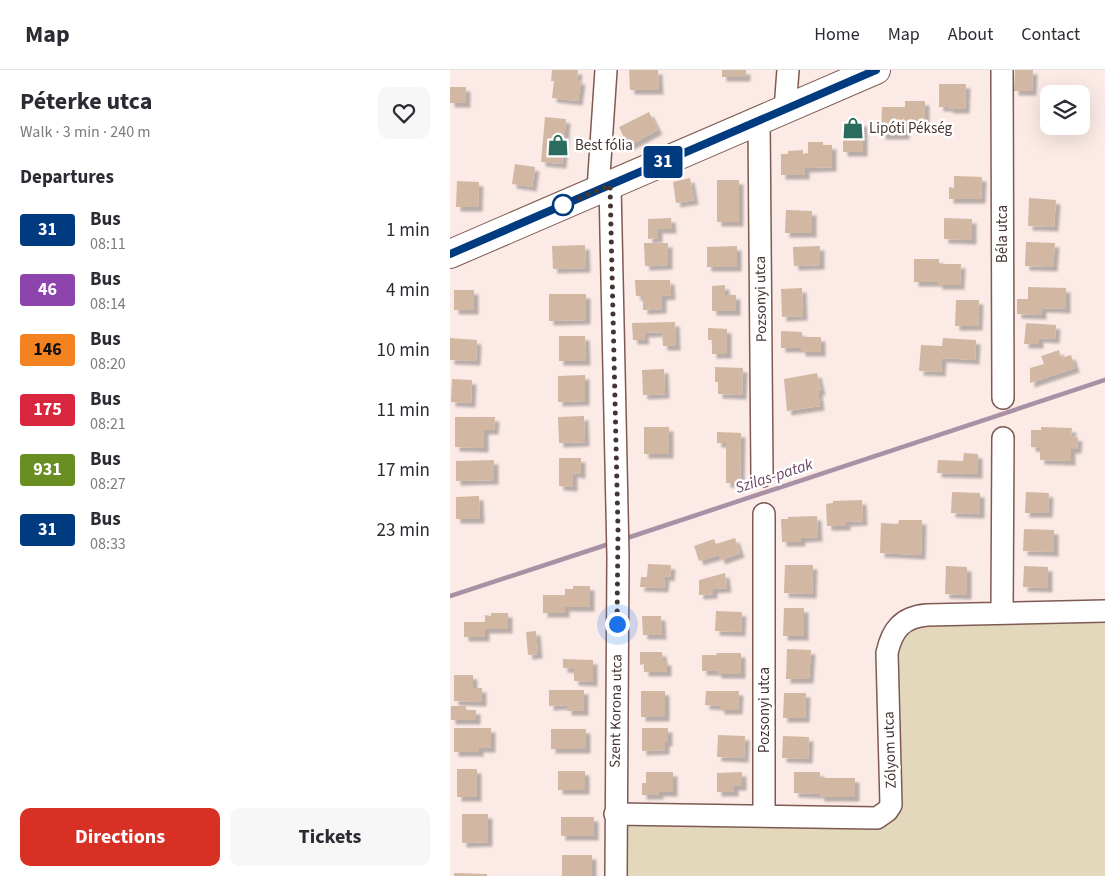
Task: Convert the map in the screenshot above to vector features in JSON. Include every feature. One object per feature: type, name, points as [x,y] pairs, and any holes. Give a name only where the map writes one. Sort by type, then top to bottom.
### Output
[{"type":"main road","points":[[450,254],[876,70]]},
{"type":"street","name":"Szent Korona utca","points":[[606,70],[604,188],[618,530],[616,876]]},
{"type":"street","points":[[784,110],[788,70]]},
{"type":"street","name":"Béla utca","points":[[1002,70],[1003,398]]},
{"type":"street","name":"Pozsonyi utca","points":[[759,121],[762,476]]},
{"type":"street","points":[[1002,613],[1003,438]]},
{"type":"street","name":"Pozsonyi utca","points":[[764,514],[764,816]]},
{"type":"street","name":"Zólyom utca","points":[[615,814],[871,819],[882,815],[891,804],[892,796],[887,653],[893,635],[906,620],[916,616],[1105,611]]},
{"type":"shaded area","points":[[1105,611],[1105,876],[616,876],[615,814],[882,815],[899,626]]},
{"type":"building","points":[[552,70],[578,70],[577,80],[581,80],[578,101],[552,98],[554,81],[551,81]]},
{"type":"building","points":[[629,70],[658,70],[659,90],[630,90]]},
{"type":"building","points":[[722,70],[746,70],[746,77],[722,77]]},
{"type":"building","points":[[1015,70],[1033,70],[1032,91],[1014,91]]},
{"type":"building","points":[[939,84],[966,84],[965,109],[939,107]]},
{"type":"building","points":[[450,87],[466,87],[466,103],[450,103]]},
{"type":"building","points":[[905,101],[925,101],[925,125],[905,125],[905,135],[881,135],[882,107],[905,107]]},
{"type":"building","points":[[649,112],[658,130],[628,146],[619,127]]},
{"type":"building","points":[[545,117],[566,119],[562,164],[541,162]]},
{"type":"building","points":[[863,122],[863,152],[843,152],[843,123]]},
{"type":"building","points":[[808,142],[823,142],[823,145],[832,145],[832,167],[805,168],[805,175],[781,175],[781,154],[788,154],[788,151],[803,150],[803,154],[808,153]]},
{"type":"building","points":[[515,164],[535,167],[532,187],[512,184]]},
{"type":"building","points":[[954,176],[982,177],[981,199],[949,199],[949,187],[954,188]]},
{"type":"building","points":[[690,178],[694,200],[676,203],[673,182]]},
{"type":"building","points":[[717,180],[739,180],[739,222],[717,222]]},
{"type":"building","points":[[457,181],[479,182],[478,207],[456,207]]},
{"type":"building","points":[[1029,198],[1056,200],[1054,227],[1028,226]]},
{"type":"building","points":[[786,210],[812,211],[812,233],[785,233]]},
{"type":"building","points":[[671,218],[672,229],[658,229],[658,238],[648,239],[648,219]]},
{"type":"building","points":[[944,218],[972,219],[972,240],[944,239]]},
{"type":"building","points":[[1026,242],[1055,243],[1053,267],[1025,266]]},
{"type":"building","points":[[644,243],[668,243],[668,265],[645,266]]},
{"type":"building","points":[[585,245],[586,268],[553,269],[552,246]]},
{"type":"building","points":[[737,246],[737,267],[707,267],[707,247]]},
{"type":"building","points":[[820,246],[820,265],[794,266],[793,247]]},
{"type":"building","points":[[914,259],[939,259],[939,264],[961,264],[960,285],[938,285],[938,282],[914,282]]},
{"type":"building","points":[[635,280],[670,280],[671,295],[662,296],[662,309],[643,310],[643,296],[636,296]]},
{"type":"building","points":[[725,285],[725,295],[736,295],[736,311],[712,311],[712,286]]},
{"type":"building","points":[[1028,287],[1066,288],[1066,309],[1042,308],[1042,315],[1017,314],[1017,299],[1028,299]]},
{"type":"building","points":[[802,288],[803,316],[782,317],[781,289]]},
{"type":"building","points":[[454,290],[474,290],[474,310],[454,310]]},
{"type":"building","points":[[549,294],[586,294],[586,320],[549,321]]},
{"type":"building","points":[[956,300],[979,300],[978,326],[955,326]]},
{"type":"building","points":[[675,322],[676,346],[663,346],[662,332],[644,333],[645,340],[633,340],[632,323]]},
{"type":"building","points":[[1026,323],[1056,325],[1055,339],[1039,338],[1039,344],[1024,344]]},
{"type":"building","points":[[708,328],[727,329],[727,354],[712,354],[712,340],[708,340]]},
{"type":"building","points":[[781,331],[802,332],[802,337],[821,337],[821,352],[801,352],[801,348],[781,348]]},
{"type":"building","points":[[559,336],[585,336],[586,361],[559,361]]},
{"type":"building","points":[[450,338],[477,340],[476,361],[450,360]]},
{"type":"building","points":[[943,338],[976,340],[975,360],[942,358],[941,372],[919,371],[921,345],[942,346]]},
{"type":"building","points":[[1059,350],[1061,358],[1071,355],[1075,368],[1030,383],[1030,368],[1044,364],[1041,356]]},
{"type":"building","points":[[715,367],[743,368],[742,395],[718,394],[718,382],[715,382]]},
{"type":"building","points":[[664,369],[665,394],[643,395],[642,370]]},
{"type":"building","points":[[817,373],[821,391],[818,391],[820,406],[787,411],[784,379]]},
{"type":"building","points":[[585,375],[585,401],[558,402],[558,376]]},
{"type":"building","points":[[452,379],[472,380],[471,403],[451,402]]},
{"type":"building","points":[[584,416],[585,442],[559,443],[558,417]]},
{"type":"building","points":[[455,417],[495,417],[494,430],[484,430],[484,448],[455,447]]},
{"type":"building","points":[[644,427],[669,427],[669,454],[644,454]]},
{"type":"building","points":[[1041,427],[1072,428],[1071,436],[1078,437],[1077,449],[1071,449],[1071,461],[1040,460],[1040,448],[1031,447],[1031,430],[1041,430]]},
{"type":"building","points":[[717,432],[741,433],[740,483],[726,483],[726,443],[717,443]]},
{"type":"building","points":[[964,453],[978,454],[978,474],[937,473],[938,460],[963,461]]},
{"type":"building","points":[[559,458],[581,458],[581,474],[573,473],[573,487],[559,486]]},
{"type":"building","points":[[494,460],[494,480],[456,481],[456,461]]},
{"type":"building","points":[[952,492],[980,493],[980,514],[951,513]]},
{"type":"building","points":[[1026,492],[1049,493],[1048,513],[1025,513]]},
{"type":"building","points":[[479,496],[480,519],[456,519],[456,497]]},
{"type":"building","points":[[862,500],[863,521],[846,522],[846,526],[827,526],[826,504],[833,503],[833,501]]},
{"type":"building","points":[[817,516],[818,537],[801,538],[801,542],[782,542],[781,519]]},
{"type":"building","points":[[899,520],[922,520],[921,555],[880,553],[881,523],[898,524]]},
{"type":"building","points":[[1024,529],[1054,530],[1054,552],[1023,551]]},
{"type":"building","points":[[735,538],[740,553],[721,560],[719,555],[699,561],[694,546],[714,539],[716,544]]},
{"type":"building","points":[[648,564],[671,565],[670,577],[665,576],[664,588],[640,587],[641,577],[647,577]]},
{"type":"building","points":[[785,565],[813,565],[812,594],[784,593]]},
{"type":"building","points":[[946,566],[967,567],[967,595],[945,594]]},
{"type":"building","points":[[1024,566],[1048,567],[1048,588],[1023,587]]},
{"type":"building","points":[[725,573],[727,588],[713,589],[713,594],[699,595],[699,580]]},
{"type":"building","points":[[573,586],[590,586],[590,607],[565,607],[565,613],[543,613],[543,595],[565,595],[565,589],[573,589]]},
{"type":"building","points":[[784,608],[804,608],[804,636],[783,636]]},
{"type":"building","points":[[716,611],[742,612],[741,632],[715,631]]},
{"type":"building","points":[[491,613],[508,613],[508,629],[485,629],[485,637],[464,637],[464,622],[485,622],[485,615],[491,616]]},
{"type":"building","points":[[642,616],[661,616],[662,635],[643,635]]},
{"type":"building","points":[[536,631],[538,654],[528,655],[526,632]]},
{"type":"building","points":[[787,649],[811,650],[809,679],[786,679]]},
{"type":"building","points":[[640,652],[662,652],[663,661],[667,661],[667,672],[644,672],[644,664],[640,665]]},
{"type":"building","points":[[716,653],[741,653],[741,674],[717,674],[717,671],[702,671],[702,655],[717,655]]},
{"type":"building","points":[[563,659],[593,660],[593,682],[574,681],[574,669],[563,668]]},
{"type":"building","points":[[454,675],[473,675],[473,688],[482,688],[482,702],[454,701]]},
{"type":"building","points":[[549,690],[584,690],[584,711],[567,711],[567,705],[549,706]]},
{"type":"building","points":[[641,691],[665,691],[665,717],[641,717]]},
{"type":"building","points":[[706,691],[739,691],[738,710],[720,710],[720,706],[705,705]]},
{"type":"building","points":[[784,693],[806,693],[805,718],[783,718]]},
{"type":"building","points":[[451,706],[466,706],[466,710],[476,710],[476,720],[451,720]]},
{"type":"building","points":[[454,728],[491,728],[491,748],[479,748],[479,752],[454,752]]},
{"type":"building","points":[[642,728],[668,728],[668,742],[665,742],[665,750],[642,751]]},
{"type":"building","points":[[551,729],[586,729],[586,749],[551,749]]},
{"type":"building","points":[[718,735],[745,736],[744,758],[717,757]]},
{"type":"building","points":[[783,736],[809,737],[808,759],[782,758]]},
{"type":"building","points":[[457,769],[477,769],[477,797],[457,797]]},
{"type":"building","points":[[558,771],[585,771],[585,790],[558,790]]},
{"type":"building","points":[[646,772],[673,772],[673,792],[659,792],[659,795],[642,795],[642,783],[646,783]]},
{"type":"building","points":[[742,772],[742,786],[734,786],[734,792],[717,792],[717,773]]},
{"type":"building","points":[[794,772],[820,772],[820,778],[855,778],[855,797],[820,797],[820,794],[794,793]]},
{"type":"building","points":[[462,814],[488,814],[488,842],[462,843]]},
{"type":"building","points":[[561,817],[594,817],[594,836],[561,836]]},
{"type":"building","points":[[562,855],[592,855],[592,876],[562,876]]},
{"type":"building","points":[[454,873],[487,874],[487,876],[454,876]]},
{"type":"waterway","name":"Szilas-patak","points":[[624,539],[1105,380]]},
{"type":"waterway","name":"Szilas-patak","points":[[450,596],[612,543]]},
{"type":"bus line","name":"31","points":[[450,254],[876,70]]},
{"type":"place","name":"Lipóti Pékség","points":[[853,128]]},
{"type":"place","name":"Best fólia","points":[[558,145]]},
{"type":"route","points":[[563,205],[555,209],[610,185],[618,530],[617,624]]}]
